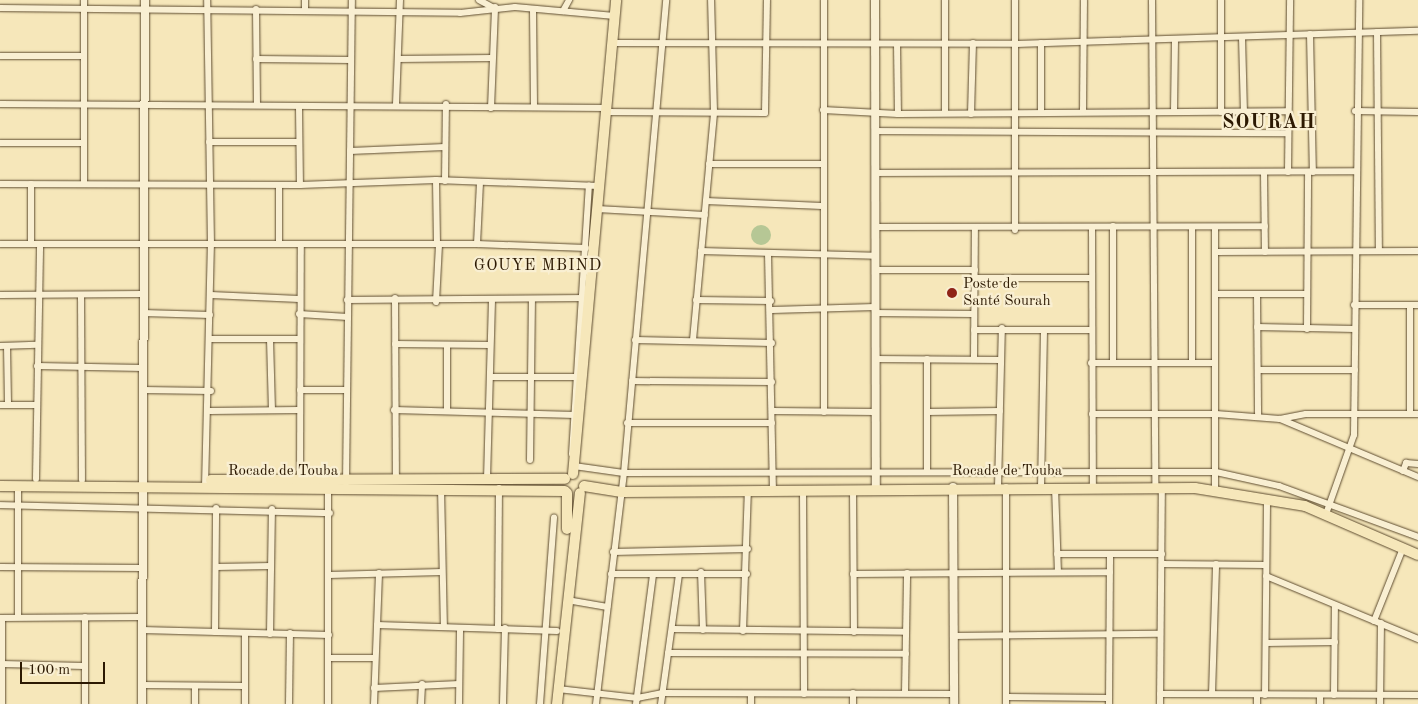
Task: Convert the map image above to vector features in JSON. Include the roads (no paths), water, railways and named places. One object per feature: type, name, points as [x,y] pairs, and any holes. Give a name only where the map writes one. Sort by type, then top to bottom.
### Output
[{"type":"main road","points":[[550,704],[566,492],[572,469],[585,298],[597,209],[594,186],[607,110],[616,0]]},
{"type":"main road","points":[[557,704],[567,600],[582,489],[582,478],[572,469]]},
{"type":"main road","name":"Rocade de Touba","points":[[0,486],[205,483],[328,486],[396,479],[487,479],[572,469]]},
{"type":"main road","name":"Rocade de Touba","points":[[205,483],[300,479],[441,488],[499,488],[566,492],[582,489],[622,492],[748,490],[876,491],[953,487],[1159,487],[1215,490],[1267,497],[1326,514],[1418,554]]},
{"type":"main road","name":"Rocade de Touba","points":[[0,480],[82,480],[143,483]]},
{"type":"street","points":[[205,483],[211,391],[207,0]]},
{"type":"street","points":[[305,10],[306,0]]},
{"type":"street","points":[[346,483],[352,0]]},
{"type":"street","points":[[396,104],[400,0]]},
{"type":"street","points":[[479,0],[493,7]]},
{"type":"street","points":[[515,7],[518,0]]},
{"type":"street","points":[[563,11],[569,0]]},
{"type":"street","points":[[596,704],[624,473],[666,0]]},
{"type":"street","points":[[693,340],[714,112],[711,0]]},
{"type":"street","points":[[0,104],[207,107],[256,105],[299,107],[350,104],[446,104],[491,108],[534,106],[655,112],[767,111],[769,42],[767,0]]},
{"type":"street","points":[[824,0],[822,164],[826,306],[824,412]]},
{"type":"street","points":[[875,0],[876,491]]},
{"type":"street","points":[[945,0],[945,113]]},
{"type":"street","points":[[1015,0],[1016,44],[1012,131],[1015,230]]},
{"type":"street","points":[[1083,111],[1084,0]]},
{"type":"street","points":[[1152,0],[1154,412],[1162,554],[1160,704]]},
{"type":"street","points":[[1221,0],[1219,39],[1221,112]]},
{"type":"street","points":[[1288,172],[1287,34],[1290,0]]},
{"type":"street","points":[[1326,514],[1352,448],[1355,415],[1355,111],[1359,0]]},
{"type":"street","points":[[0,8],[84,4],[145,4],[207,9],[399,10],[460,13],[493,7],[515,7],[615,16]]},
{"type":"street","points":[[84,4],[84,184]]},
{"type":"street","points":[[142,704],[145,4]]},
{"type":"street","points":[[491,108],[493,7]]},
{"type":"street","points":[[256,9],[256,105]]},
{"type":"street","points":[[533,10],[534,106]]},
{"type":"street","points":[[614,42],[662,44],[825,41],[876,44],[973,42],[1016,44],[1152,38],[1175,40],[1219,39],[1287,34],[1418,31]]},
{"type":"street","points":[[1377,32],[1379,251]]},
{"type":"street","points":[[1306,329],[1310,172],[1310,34]]},
{"type":"street","points":[[1242,37],[1244,112]]},
{"type":"street","points":[[1174,112],[1175,40]]},
{"type":"street","points":[[971,114],[973,42]]},
{"type":"street","points":[[1040,43],[1040,112]]},
{"type":"street","points":[[896,44],[898,114]]},
{"type":"street","points":[[0,56],[84,56]]},
{"type":"street","points":[[398,59],[492,58]]},
{"type":"street","points":[[256,59],[351,60]]},
{"type":"street","points":[[445,181],[446,104]]},
{"type":"street","points":[[299,107],[300,185]]},
{"type":"street","points":[[823,110],[898,114],[1013,114],[1083,111],[1287,111]]},
{"type":"street","points":[[1355,111],[1418,112]]},
{"type":"street","points":[[875,131],[1153,134],[1287,133]]},
{"type":"street","points":[[209,142],[299,142]]},
{"type":"street","points":[[0,143],[84,144]]},
{"type":"street","points":[[350,151],[445,147]]},
{"type":"street","points":[[709,164],[822,164]]},
{"type":"street","points":[[875,173],[1355,171]]},
{"type":"street","points":[[1264,172],[1265,252]]},
{"type":"street","points":[[0,184],[300,185],[350,180],[436,180],[594,186],[586,248],[585,298],[576,377],[576,415],[394,410]]},
{"type":"street","points":[[436,180],[438,244],[436,302]]},
{"type":"street","points":[[477,244],[480,182]]},
{"type":"street","points":[[31,184],[31,244]]},
{"type":"street","points":[[279,185],[280,244]]},
{"type":"street","points":[[706,202],[822,206]]},
{"type":"street","points":[[597,209],[704,215]]},
{"type":"street","points":[[875,228],[975,227],[1015,230],[1113,226],[1265,226]]},
{"type":"street","points":[[1113,226],[1113,363]]},
{"type":"street","points":[[974,360],[975,227]]},
{"type":"street","points":[[1092,227],[1091,363],[1093,487]]},
{"type":"street","points":[[1192,227],[1192,363]]},
{"type":"street","points":[[1215,227],[1215,490]]},
{"type":"street","points":[[0,244],[300,244],[348,246],[477,244],[586,248]]},
{"type":"street","points":[[36,480],[40,244]]},
{"type":"street","points":[[300,244],[300,479]]},
{"type":"street","points":[[701,251],[875,256]]},
{"type":"street","points":[[1215,252],[1418,251]]},
{"type":"street","points":[[768,253],[772,310],[773,490]]},
{"type":"street","points":[[875,270],[1091,278]]},
{"type":"street","points":[[0,295],[144,294]]},
{"type":"street","points":[[1215,294],[1307,294]]},
{"type":"street","points":[[1257,294],[1258,415]]},
{"type":"street","points":[[81,295],[82,480]]},
{"type":"street","points":[[211,295],[299,298]]},
{"type":"street","points":[[347,300],[395,298],[436,302],[585,298]]},
{"type":"street","points":[[395,298],[394,410],[396,479]]},
{"type":"street","points":[[530,460],[532,299]]},
{"type":"street","points":[[696,300],[771,301]]},
{"type":"street","points":[[487,479],[492,301]]},
{"type":"street","points":[[1354,305],[1418,305]]},
{"type":"street","points":[[772,310],[826,306],[973,314]]},
{"type":"street","points":[[1410,306],[1410,414]]},
{"type":"street","points":[[143,313],[210,315]]},
{"type":"street","points":[[299,314],[348,317]]},
{"type":"street","points":[[1257,327],[1355,329]]},
{"type":"street","points":[[974,330],[1002,328],[1091,330]]},
{"type":"street","points":[[1002,328],[1000,411],[1006,573],[1006,701],[1109,701],[1110,554]]},
{"type":"street","points":[[1041,487],[1044,330]]},
{"type":"street","points":[[210,339],[299,339]]},
{"type":"street","points":[[270,339],[272,410]]},
{"type":"street","points":[[635,340],[772,343]]},
{"type":"street","points":[[395,344],[490,345]]},
{"type":"street","points":[[447,345],[447,410]]},
{"type":"street","points":[[0,346],[37,346]]},
{"type":"street","points":[[8,346],[8,405]]},
{"type":"street","points":[[875,359],[1001,360]]},
{"type":"street","points":[[927,359],[927,470]]},
{"type":"street","points":[[1091,363],[1215,363]]},
{"type":"street","points":[[37,366],[143,368]]},
{"type":"street","points":[[1258,370],[1354,370]]},
{"type":"street","points":[[491,377],[576,377]]},
{"type":"street","points":[[632,381],[772,382]]},
{"type":"street","points":[[143,390],[211,391]]},
{"type":"street","points":[[300,390],[347,390]]},
{"type":"street","points":[[0,405],[37,405]]},
{"type":"street","points":[[210,411],[299,410]]},
{"type":"street","points":[[772,411],[876,412]]},
{"type":"street","points":[[927,412],[1000,411]]},
{"type":"street","points":[[1092,414],[1154,412],[1258,415],[1280,418],[1418,414]]},
{"type":"street","points":[[1280,418],[1418,477]]},
{"type":"street","points":[[627,423],[772,423]]},
{"type":"street","points":[[1403,471],[1406,463],[1418,464]]},
{"type":"street","points":[[572,469],[624,473],[927,470],[1216,472],[1270,483],[1330,503],[1418,537]]},
{"type":"street","points":[[18,486],[18,617]]},
{"type":"street","points":[[328,486],[330,513],[328,704]]},
{"type":"street","points":[[953,487],[954,704]]},
{"type":"street","points":[[1055,487],[1058,572]]},
{"type":"street","points":[[441,488],[444,626]]},
{"type":"street","points":[[499,488],[503,704]]},
{"type":"street","points":[[743,632],[748,549],[748,490]]},
{"type":"street","points":[[803,490],[804,694]]},
{"type":"street","points":[[853,491],[854,632]]},
{"type":"street","points":[[1265,695],[1267,497]]},
{"type":"street","points":[[0,506],[143,506],[272,509],[330,513]]},
{"type":"street","points":[[215,632],[216,508]]},
{"type":"street","points":[[270,634],[272,509]]},
{"type":"street","points":[[540,704],[554,518]]},
{"type":"street","points":[[1374,621],[1403,548]]},
{"type":"street","points":[[613,552],[748,549]]},
{"type":"street","points":[[1058,554],[1162,554]]},
{"type":"street","points":[[1162,564],[1266,564]]},
{"type":"street","points":[[1212,694],[1216,564]]},
{"type":"street","points":[[216,567],[271,566]]},
{"type":"street","points":[[0,567],[142,568]]},
{"type":"street","points":[[329,575],[442,572]]},
{"type":"street","points":[[611,574],[679,575],[701,572],[747,574]]},
{"type":"street","points":[[701,572],[703,630]]},
{"type":"street","points":[[854,574],[1110,572]]},
{"type":"street","points":[[905,693],[907,573]]},
{"type":"street","points":[[374,704],[374,658],[379,574]]},
{"type":"street","points":[[637,701],[653,574]]},
{"type":"street","points":[[661,704],[673,629],[679,575]]},
{"type":"street","points":[[1266,576],[1418,639]]},
{"type":"street","points":[[567,600],[607,607]]},
{"type":"street","points":[[1334,695],[1335,605]]},
{"type":"street","points":[[85,617],[85,704]]},
{"type":"street","points":[[2,704],[1,618],[142,617]]},
{"type":"street","points":[[1380,704],[1381,623]]},
{"type":"street","points":[[377,625],[557,631]]},
{"type":"street","points":[[459,704],[460,628]]},
{"type":"street","points":[[673,629],[743,632],[906,632]]},
{"type":"street","points":[[142,630],[329,635]]},
{"type":"street","points":[[289,704],[290,633]]},
{"type":"street","points":[[245,634],[245,704]]},
{"type":"street","points":[[954,636],[1160,634]]},
{"type":"street","points":[[1266,643],[1335,642]]},
{"type":"street","points":[[668,653],[906,654]]},
{"type":"street","points":[[329,658],[374,658]]},
{"type":"street","points":[[2,664],[84,666]]},
{"type":"street","points":[[374,688],[422,684],[459,684]]},
{"type":"street","points":[[421,704],[422,684]]},
{"type":"street","points":[[142,685],[245,686]]},
{"type":"street","points":[[195,686],[195,704]]},
{"type":"street","points":[[558,689],[637,701],[662,694],[954,694]]},
{"type":"street","points":[[853,693],[853,704]]},
{"type":"street","points":[[751,704],[752,694]]},
{"type":"street","points":[[1160,694],[1418,695]]},
{"type":"street","points":[[1257,694],[1257,704]]},
{"type":"street","points":[[1320,695],[1320,704]]},
{"type":"place","name":"Poste de Santé Sourah","points":[[952,293]]},
{"type":"district","name":"SOURAH","points":[[1269,123]]},
{"type":"district","name":"GOUYE MBIND","points":[[538,266]]}]
